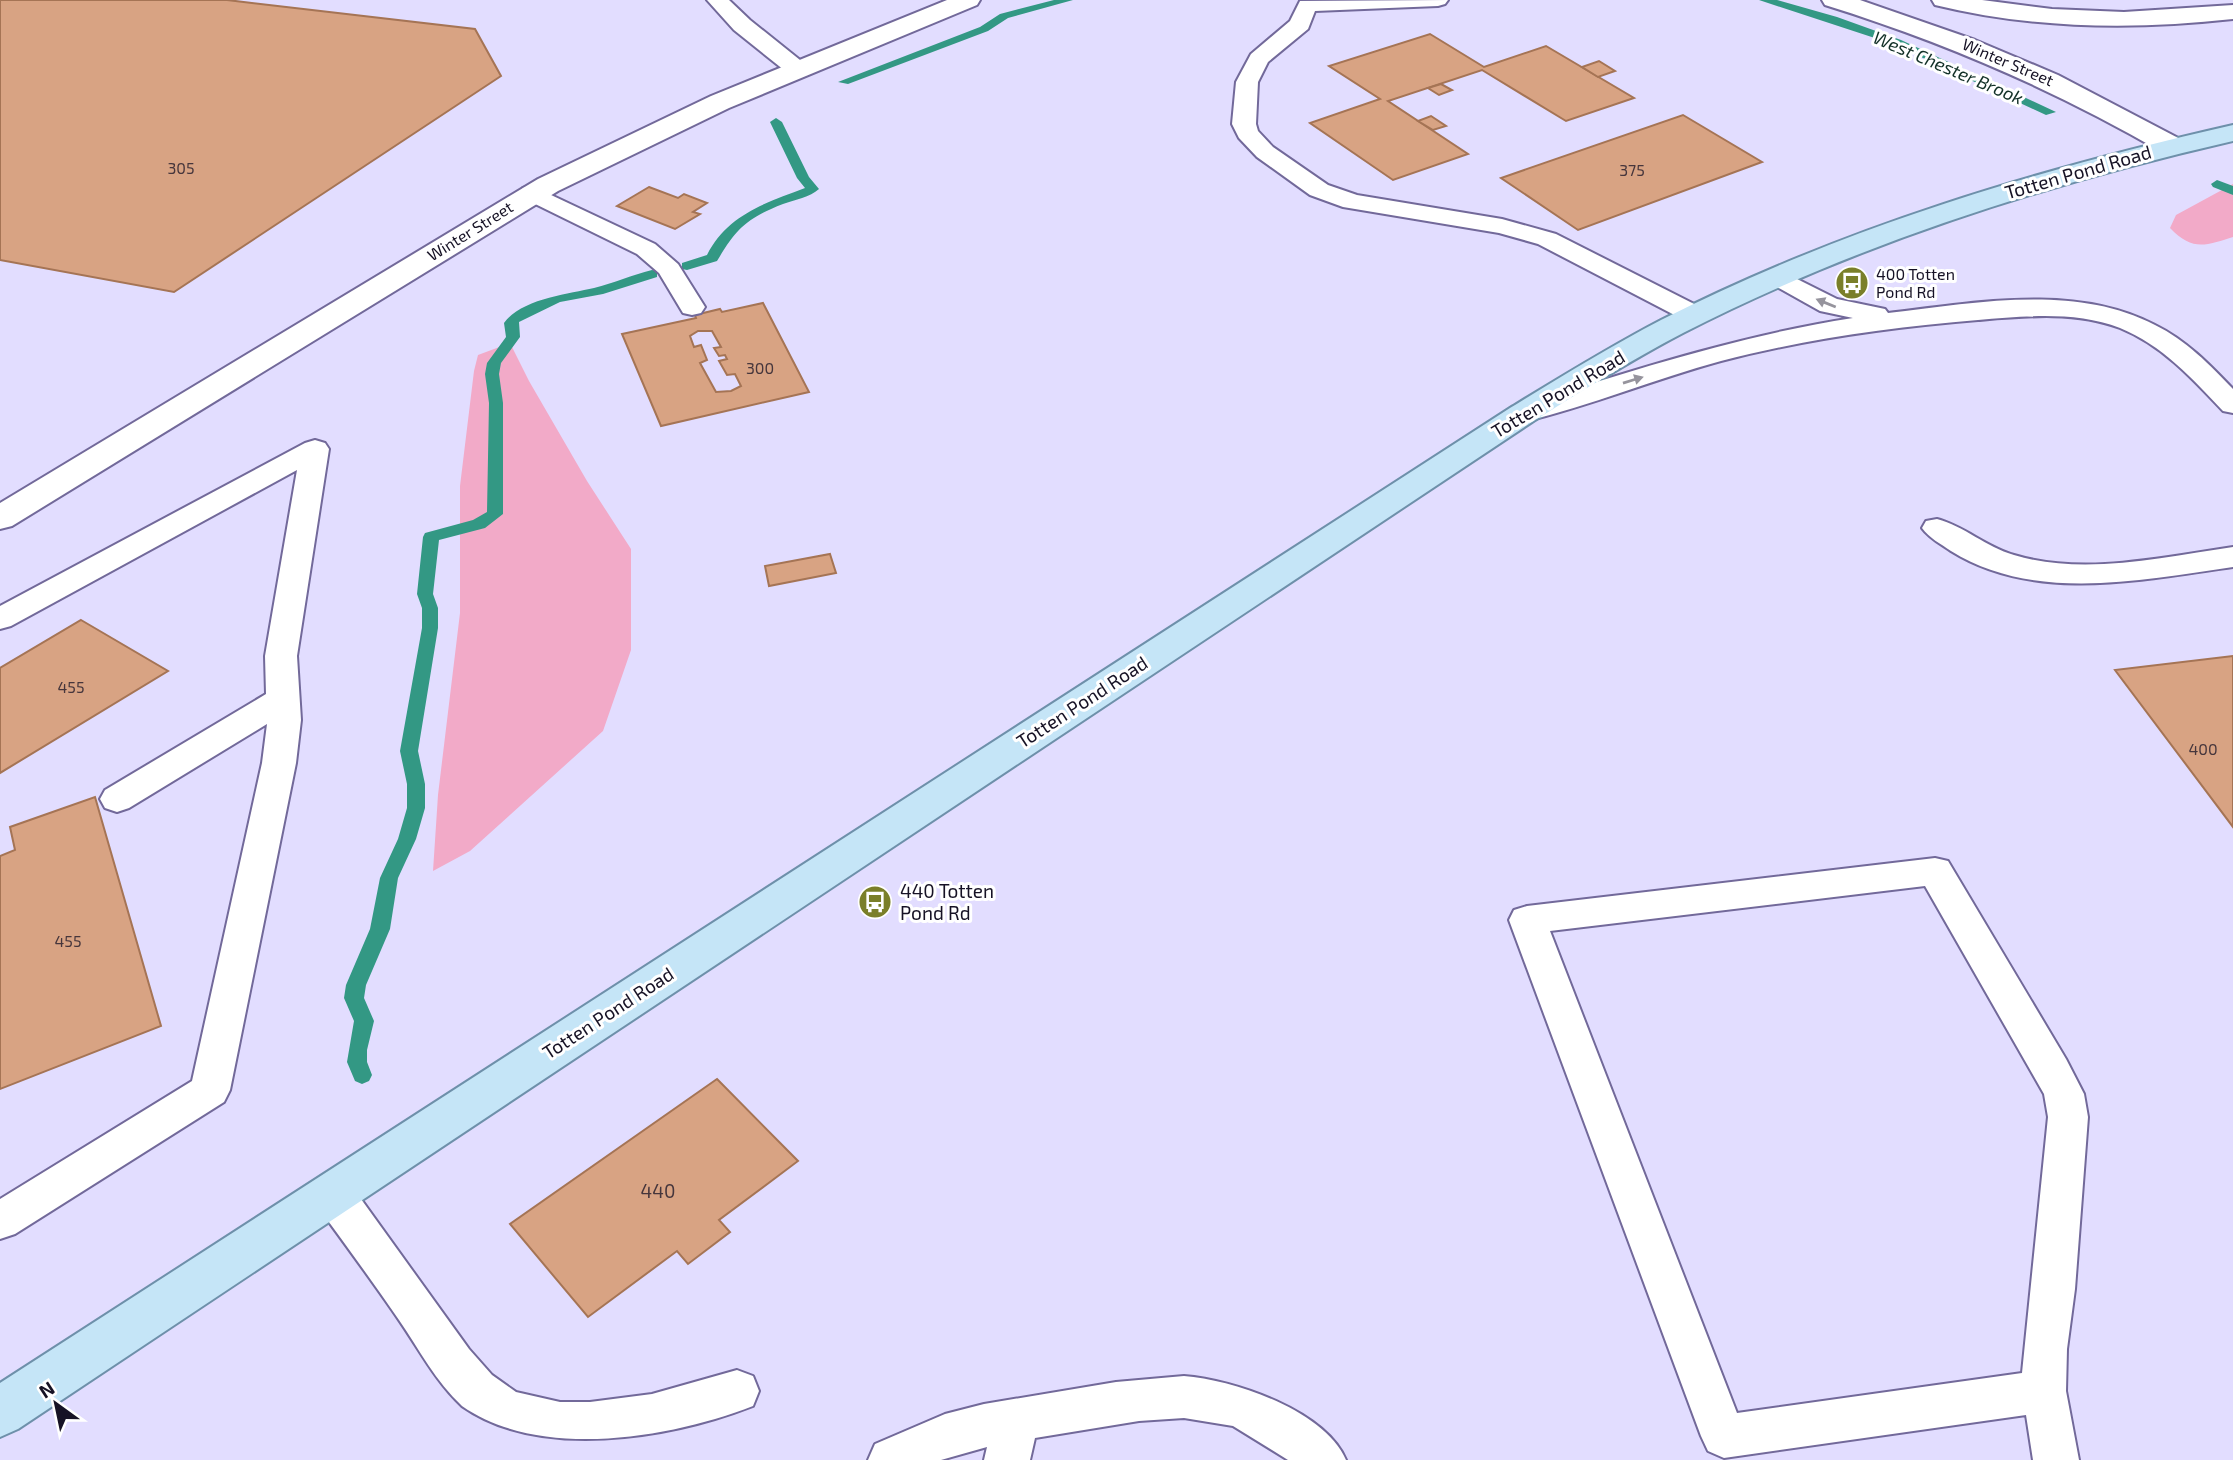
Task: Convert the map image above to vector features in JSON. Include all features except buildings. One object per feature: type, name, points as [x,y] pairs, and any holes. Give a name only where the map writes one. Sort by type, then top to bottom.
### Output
[{"type":"main road","name":"Totten Pond Road","points":[[0,1411],[1595,369],[1695,315],[1777,277],[1870,239],[1978,201],[2172,146],[2233,133]]},
{"type":"street","name":"Winter Street","points":[[0,518],[532,193],[661,128],[797,69],[968,0]]},
{"type":"street","name":"Winter Street","points":[[1834,0],[1919,27],[2020,66],[2081,94],[2172,146]]},
{"type":"street","name":"Winter Street","points":[[1944,0],[2032,7],[2124,22],[2233,12]]},
{"type":"lane","points":[[717,0],[742,25],[797,69]]},
{"type":"lane","points":[[1438,0],[1307,5],[1296,28],[1269,48],[1252,71],[1247,82],[1242,114],[1247,133],[1276,160],[1334,197],[1385,209],[1502,226],[1547,239],[1695,315]]},
{"type":"lane","points":[[532,193],[646,248],[669,269],[692,307]]},
{"type":"lane","points":[[1777,277],[1816,300],[1844,310],[1917,317]]},
{"type":"lane","points":[[1521,415],[1739,348],[1821,331],[1917,317],[2050,309],[2108,315],[2143,328],[2198,369],[2233,405]]},
{"type":"lane","points":[[0,619],[314,449],[282,646],[283,740],[210,1090],[0,1221]]},
{"type":"lane","points":[[1937,528],[1959,545],[1983,556],[2063,575],[2101,575],[2233,557]]},
{"type":"lane","points":[[117,799],[283,699]]},
{"type":"lane","points":[[2044,1391],[1724,1436],[1527,920],[1935,870],[2052,1070],[2066,1103],[2067,1133],[2054,1289],[2045,1349],[2044,1391],[2056,1460]]},
{"type":"lane","points":[[333,1194],[462,1374],[502,1409],[543,1422],[645,1418],[695,1406],[737,1391]]},
{"type":"lane","points":[[891,1460],[946,1436],[1012,1440],[1118,1403],[1199,1398],[1226,1403],[1251,1413],[1323,1460]]},
{"type":"shaded area","points":[[2233,184],[2233,237],[2214,243],[2192,243],[2170,228],[2176,215]]},
{"type":"shaded area","points":[[510,343],[587,481],[631,549],[631,650],[603,731],[470,851],[433,871],[438,795],[460,613],[460,486],[474,371],[478,355]]},
{"type":"waterway","name":"West Chester Brook","points":[[844,82],[984,29],[1004,16],[1067,0]]},
{"type":"waterway","name":"West Chester Brook","points":[[1765,0],[1833,19],[1897,42],[2050,112]]},
{"type":"waterway","name":"West Chester Brook","points":[[687,266],[712,258],[721,240],[736,224],[770,205],[813,189],[803,178],[776,122]]},
{"type":"waterway","name":"West Chester Brook","points":[[2217,184],[2233,191]]},
{"type":"waterway","name":"West Chester Brook","points":[[362,1075],[357,1062],[357,1050],[364,1021],[354,998],[356,985],[380,929],[389,878],[407,839],[416,808],[416,784],[409,751],[430,628],[430,608],[425,594],[431,537],[479,524],[495,514],[496,403],[492,374],[494,363],[513,337],[511,323],[514,319],[556,299],[598,291],[652,274]]},
{"type":"place","name":"400 Totten Pond Rd","points":[[1852,283]]},
{"type":"place","name":"440 Totten Pond Rd","points":[[875,902]]}]
